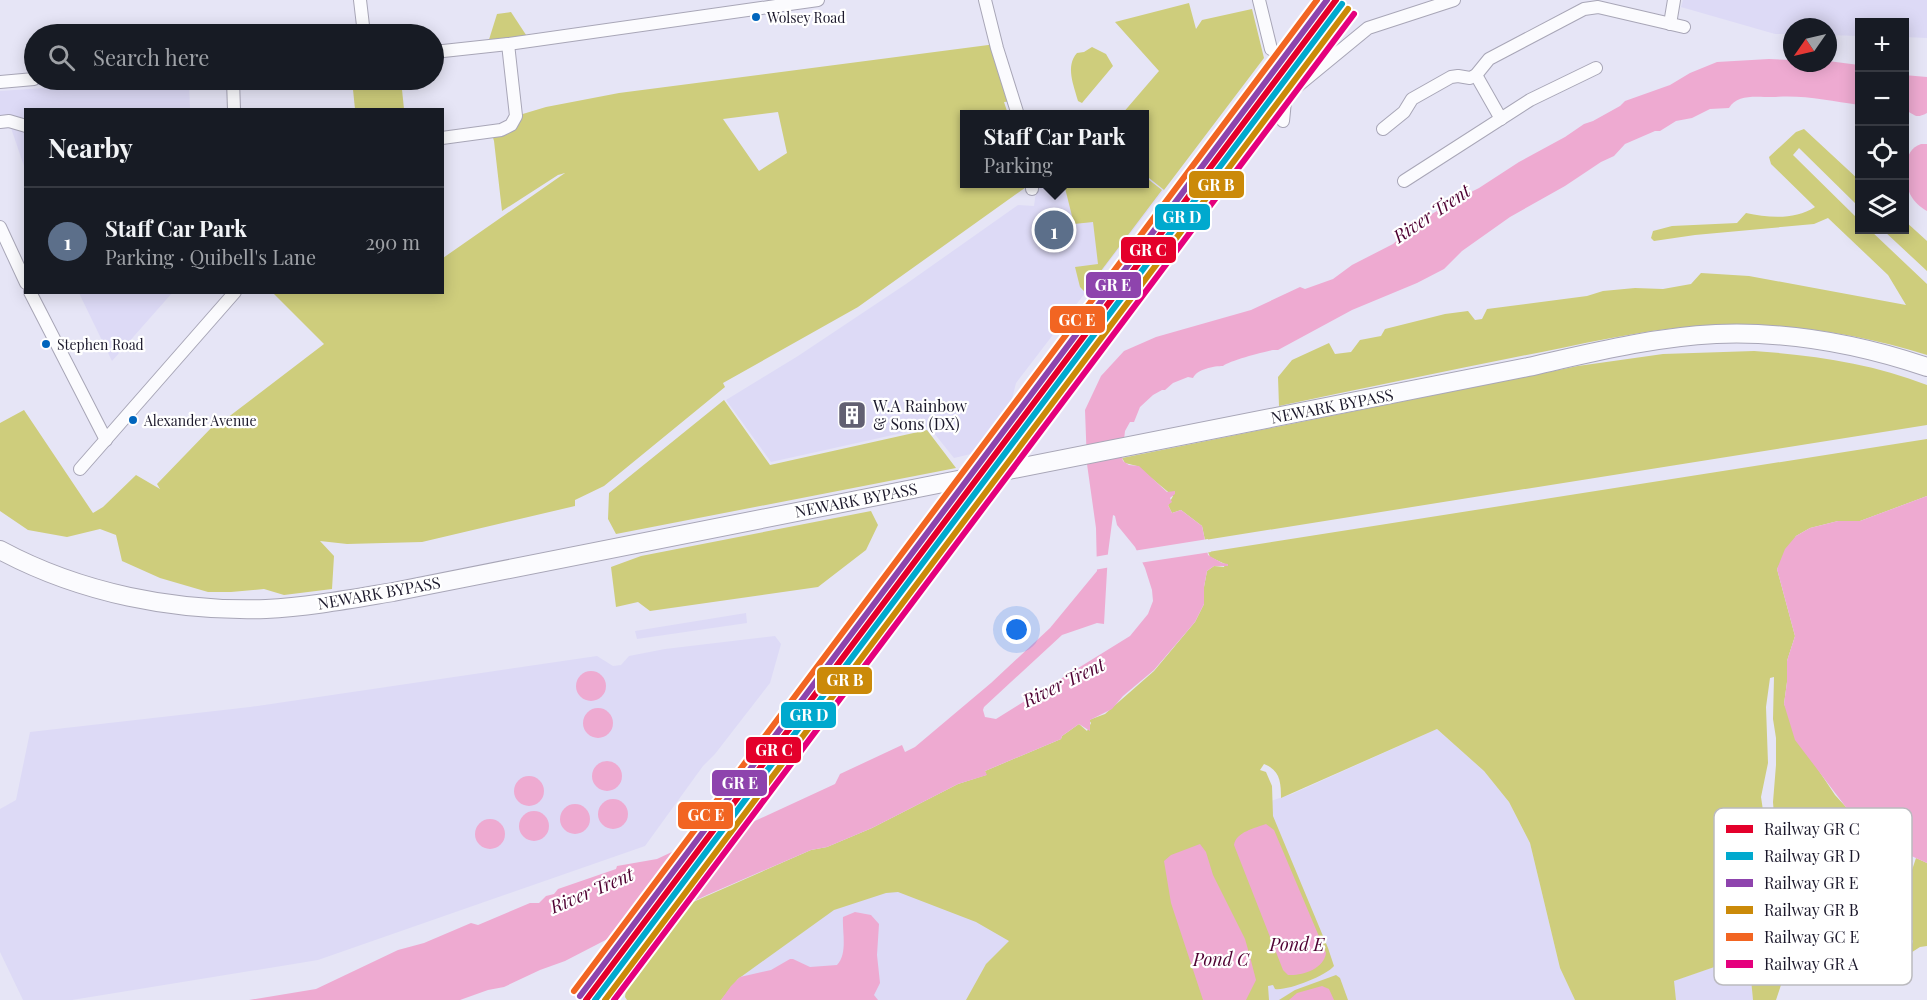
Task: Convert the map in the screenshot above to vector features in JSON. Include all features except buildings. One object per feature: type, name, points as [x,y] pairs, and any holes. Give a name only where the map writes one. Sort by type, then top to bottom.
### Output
[{"type":"highway","name":"NEWARK BYPASS","points":[[0,550],[55,575],[124,595],[168,603],[215,608],[266,609],[315,605],[597,552],[1607,349],[1663,340],[1716,334],[1758,334],[1863,348],[1927,367]]},
{"type":"street","points":[[360,0],[363,24]]},
{"type":"street","points":[[444,51],[818,0]]},
{"type":"street","points":[[985,0],[1017,110]]},
{"type":"street","points":[[1259,0],[1271,49]]},
{"type":"street","points":[[1283,121],[1285,101],[1289,94],[1368,28],[1454,0]]},
{"type":"street","points":[[1670,24],[1674,0]]},
{"type":"street","points":[[1383,129],[1404,112],[1412,99],[1450,77],[1470,78],[1476,75],[1489,60],[1584,9],[1598,7],[1684,27]]},
{"type":"street","points":[[444,138],[501,130],[514,121],[516,116],[508,44]]},
{"type":"street","points":[[1404,181],[1530,100],[1596,68]]},
{"type":"street","points":[[1476,75],[1501,119]]},
{"type":"street","points":[[0,82],[24,80]]},
{"type":"street","points":[[233,90],[234,108]]},
{"type":"street","points":[[0,122],[9,121],[24,125]]},
{"type":"street","points":[[0,227],[24,279]]},
{"type":"street","points":[[31,294],[106,440]]},
{"type":"street","points":[[80,470],[233,294]]},
{"type":"shaded area","points":[[1683,0],[1927,0],[1927,38],[1909,37],[1909,18],[1855,18],[1855,36],[1837,35],[1837,18],[1783,18],[1783,34],[1775,34],[1681,7]]},
{"type":"shaded area","points":[[1189,3],[1196,29],[1202,20],[1252,9],[1264,58],[1164,190],[1149,178],[1149,110],[1125,110],[1159,71],[1115,22]]},
{"type":"shaded area","points":[[511,12],[530,41],[487,46],[497,14]]},
{"type":"shaded area","points":[[996,44],[1014,101],[1004,102],[1007,110],[960,110],[960,188],[1025,188],[858,307],[723,383],[725,387],[604,486],[575,500],[575,506],[422,542],[347,544],[320,541],[334,556],[332,589],[284,595],[264,589],[208,592],[160,578],[122,561],[116,535],[100,529],[67,537],[28,530],[0,511],[0,423],[24,410],[93,513],[103,507],[136,475],[160,489],[157,484],[214,425],[231,415],[324,344],[274,294],[444,294],[444,257],[565,173],[558,175],[502,211],[491,131],[516,116],[546,107],[619,93]],"holes":[[[778,112],[787,153],[759,171],[723,119]]]},
{"type":"shaded area","points":[[1092,47],[1106,54],[1113,66],[1082,103],[1078,101],[1073,83],[1071,70],[1073,58],[1077,53]]},
{"type":"shaded area","points":[[189,90],[190,108],[24,108],[24,166],[11,128],[0,129],[0,91]]},
{"type":"shaded area","points":[[353,90],[402,90],[404,108],[355,108]]},
{"type":"shaded area","points":[[1804,129],[1855,176],[1855,203],[1799,148],[1793,155],[1855,216],[1855,234],[1874,234],[1927,284],[1927,355],[1877,341],[1826,331],[1774,326],[1699,326],[1609,338],[1279,406],[1278,377],[1292,360],[1329,343],[1335,354],[1351,352],[1360,340],[1381,336],[1385,329],[1445,314],[1468,311],[1475,320],[1482,319],[1487,309],[1587,296],[1603,291],[1635,288],[1663,289],[1691,284],[1701,273],[1749,276],[1906,305],[1888,275],[1828,218],[1814,224],[1654,241],[1651,238],[1653,231],[1672,226],[1737,223],[1746,213],[1773,217],[1790,216],[1815,207],[1771,164],[1769,157],[1796,132]]},
{"type":"shaded area","points":[[1149,178],[1164,190],[1016,383],[1012,399],[1014,402],[975,453],[954,458],[929,427],[771,462],[726,400],[798,356],[906,284],[1018,205],[1034,206],[1036,188],[1149,188]]},
{"type":"shaded area","points":[[1149,180],[1162,190],[1085,292],[1080,287],[1075,267],[1098,264],[1093,222],[1074,224],[1065,188],[1149,188]]},
{"type":"shaded area","points":[[1909,225],[1927,241],[1927,271],[1887,234],[1909,234]]},
{"type":"shaded area","points":[[79,294],[171,294],[112,361]]},
{"type":"shaded area","points":[[1754,351],[1842,361],[1885,371],[1927,385],[1927,425],[1205,540],[1202,526],[1181,510],[1172,513],[1168,505],[1173,496],[1137,466],[1125,463],[1122,458],[1578,366],[1663,354]]},
{"type":"shaded area","points":[[724,400],[770,465],[927,430],[956,468],[616,534],[608,519],[609,493]]},
{"type":"shaded area","points":[[1927,439],[1927,496],[1860,521],[1838,521],[1810,528],[1796,536],[1777,569],[1795,636],[1787,661],[1784,704],[1817,768],[1847,808],[1773,808],[1776,738],[1773,719],[1774,677],[1770,678],[1766,707],[1768,763],[1761,797],[1763,808],[1714,808],[1714,967],[1674,981],[1676,1000],[1575,1000],[1560,968],[1530,843],[1509,802],[1484,771],[1437,729],[1281,798],[1280,782],[1276,773],[1264,764],[1260,770],[1266,772],[1272,786],[1273,816],[1334,966],[1323,974],[1297,985],[1281,989],[1275,989],[1273,985],[1268,986],[1269,1000],[966,1000],[986,964],[1009,941],[976,922],[898,892],[886,893],[834,910],[738,979],[721,1000],[627,1000],[625,997],[627,982],[625,968],[663,919],[675,910],[811,850],[827,847],[872,828],[958,784],[986,775],[985,771],[1061,739],[1079,724],[1087,731],[1091,723],[1089,720],[1105,714],[1154,671],[1195,622],[1204,604],[1207,571],[1214,566],[1224,567],[1225,564],[1210,557],[1208,552]]},
{"type":"shaded area","points":[[871,511],[878,525],[866,550],[818,587],[650,611],[638,602],[616,607],[611,567],[641,556]]},
{"type":"shaded area","points":[[746,613],[747,623],[637,639],[635,631]]},
{"type":"shaded area","points":[[775,636],[781,644],[770,683],[703,766],[645,846],[318,960],[72,1000],[23,1000],[0,952],[0,809],[16,800],[30,732],[250,707],[597,656],[613,666],[621,665],[629,656],[665,649]]},
{"type":"shaded area","points":[[1437,729],[1484,771],[1509,802],[1530,843],[1560,968],[1575,1000],[699,1000],[802,910],[936,873],[1142,843],[1292,794]]},
{"type":"shaded area","points":[[1916,858],[1927,863],[1927,946],[1912,952],[1913,941],[1912,870]]},
{"type":"shaded area","points":[[1714,967],[1714,985],[1752,985],[1753,1000],[1676,1000],[1673,981]]},
{"type":"shaded area","points":[[1336,975],[1340,978],[1348,1000],[1279,1000],[1295,990]]},
{"type":"shaded area","points":[[1752,985],[1781,985],[1776,1000],[1753,1000]]},
{"type":"water","points":[[1769,59],[1783,60],[1783,72],[1837,72],[1837,62],[1855,64],[1855,104],[1807,98],[1751,97],[1738,100],[1729,108],[1710,109],[1692,118],[1676,121],[1660,131],[1625,144],[1614,156],[1510,217],[1462,251],[1444,269],[1352,310],[1278,350],[1206,369],[1198,372],[1193,378],[1188,377],[1173,383],[1165,390],[1153,395],[1140,407],[1134,422],[1130,422],[1125,431],[1123,461],[1129,465],[1139,466],[1167,492],[1175,491],[1170,498],[1172,502],[1168,505],[1172,513],[1181,510],[1202,526],[1208,555],[1228,564],[1228,566],[1214,566],[1207,571],[1204,604],[1195,622],[1154,670],[1123,696],[1112,709],[1090,720],[1090,731],[1079,724],[1061,739],[985,771],[987,775],[958,784],[872,828],[827,847],[811,850],[707,895],[675,910],[663,919],[718,845],[724,843],[733,831],[835,784],[840,774],[902,745],[905,752],[915,747],[991,683],[1050,628],[1097,571],[1096,528],[1087,464],[1085,410],[1101,376],[1124,351],[1156,337],[1251,310],[1300,287],[1305,289],[1333,279],[1352,265],[1393,244],[1413,226],[1451,202],[1479,188],[1584,124],[1620,106],[1625,101],[1670,85],[1690,73],[1717,62]],"holes":[[[1113,515],[1117,525],[1135,547],[1145,568],[1153,601],[1148,614],[1130,636],[996,719],[985,717],[984,707],[1062,635],[1097,623],[1104,624],[1108,553]]]},
{"type":"water","points":[[1909,75],[1927,77],[1927,113],[1917,116],[1909,113]]},
{"type":"water","points":[[1927,144],[1927,211],[1917,204],[1909,190],[1909,154],[1915,147]]},
{"type":"water","points":[[1927,496],[1927,863],[1912,856],[1912,808],[1847,808],[1795,740],[1784,704],[1787,661],[1795,636],[1777,569],[1785,549],[1796,536],[1810,528],[1838,521],[1860,521]]},
{"type":"water","points":[[591,671],[597,672],[605,680],[605,692],[597,700],[591,701],[585,700],[577,692],[576,686],[577,680],[585,672]]},
{"type":"water","points":[[598,708],[604,709],[612,717],[612,729],[604,737],[598,738],[592,737],[584,729],[583,723],[584,717],[592,709]]},
{"type":"water","points":[[607,761],[613,762],[621,770],[621,782],[613,790],[607,791],[601,790],[593,782],[592,776],[593,770],[601,762]]},
{"type":"water","points":[[529,776],[535,777],[543,785],[543,797],[535,805],[529,806],[523,805],[515,797],[514,791],[515,785],[523,777]]},
{"type":"water","points":[[613,799],[619,800],[627,808],[627,820],[619,828],[613,829],[607,828],[599,820],[598,814],[599,808],[607,800]]},
{"type":"water","points":[[575,804],[581,805],[589,813],[589,825],[581,833],[575,834],[569,833],[561,825],[560,819],[561,813],[569,805]]},
{"type":"water","points":[[534,811],[540,812],[548,820],[548,832],[540,840],[534,841],[528,840],[520,832],[519,826],[520,820],[528,812]]},
{"type":"water","points":[[490,819],[496,820],[504,828],[504,840],[496,848],[490,849],[484,848],[476,840],[475,834],[476,828],[484,820]]},
{"type":"water","name":"Pond E","points":[[1266,824],[1274,830],[1326,953],[1317,967],[1300,974],[1288,975],[1283,970],[1234,845],[1242,834]]},
{"type":"water","points":[[693,842],[696,843],[638,920],[634,917],[625,930],[565,961],[504,987],[460,1000],[249,1000],[316,989],[398,950],[424,943],[471,923],[478,925],[530,903],[539,903],[558,889],[616,869],[617,866],[657,859]]},
{"type":"water","name":"Pond C","points":[[1200,844],[1206,852],[1213,875],[1245,939],[1256,980],[1246,1000],[1203,1000],[1171,903],[1164,861],[1171,855]]},
{"type":"water","points":[[855,912],[871,915],[879,924],[877,955],[880,983],[874,995],[878,1000],[721,1000],[740,977],[771,970],[790,959],[810,967],[837,965],[843,948],[843,917]]},
{"type":"water","points":[[1322,986],[1329,989],[1334,1000],[1289,1000],[1297,993]]},
{"type":"pier","points":[[1208,539],[1211,552],[1139,563],[1133,551]]},
{"type":"pier","points":[[1111,554],[1111,567],[1094,570],[1094,557]]},
{"type":"pier","points":[[721,840],[661,921],[661,917],[715,843]]},
{"type":"pier","points":[[697,841],[698,845],[641,921],[637,922]]},
{"type":"waterway","name":"River Trent","points":[[650,887],[725,855]]},
{"type":"transit line","points":[[574,991],[1317,0]]},
{"type":"transit line","points":[[580,996],[1327,0]]},
{"type":"transit line","points":[[586,1000],[1336,0]]},
{"type":"transit line","points":[[595,1000],[1342,4]]},
{"type":"transit line","points":[[605,1000],[1348,9]]},
{"type":"transit line","points":[[614,1000],[1354,14]]},
{"type":"place","name":"Wolsey Road","points":[[756,17]]},
{"type":"place","name":"Staff Car Park","points":[[1054,230]]},
{"type":"place","name":"Stephen Road","points":[[46,344]]},
{"type":"place","name":"W.A Rainbow & Sons (DX)","points":[[852,415]]},
{"type":"place","name":"Alexander Avenue","points":[[133,420]]}]
